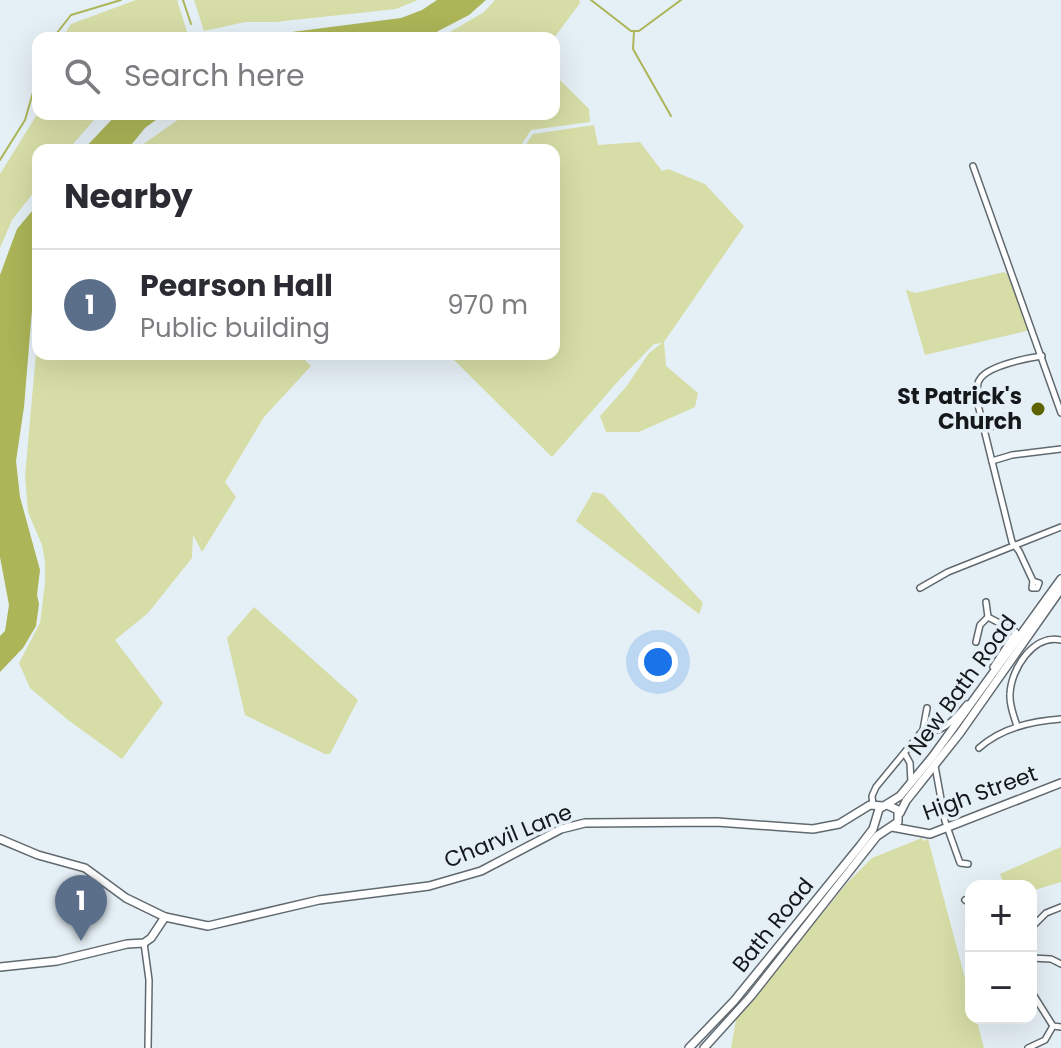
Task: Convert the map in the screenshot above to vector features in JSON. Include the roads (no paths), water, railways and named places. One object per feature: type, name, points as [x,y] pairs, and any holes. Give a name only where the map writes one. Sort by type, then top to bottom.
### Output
[{"type":"main road","name":"New Bath Road","points":[[884,805],[900,796],[959,723],[1061,579]]},
{"type":"main road","name":"New Bath Road","points":[[900,815],[906,801],[935,766],[1061,589]]},
{"type":"main road","name":"High Street","points":[[891,827],[925,835],[1061,783]]},
{"type":"main road","name":"Charvil Lane","points":[[0,839],[38,855],[85,868],[126,898],[165,917],[208,926],[319,900],[429,886],[481,871],[561,829],[585,823],[717,822],[813,829],[839,824],[864,808],[884,805]]},
{"type":"main road","points":[[884,805],[894,806],[900,815]]},
{"type":"main road","name":"Bath Road","points":[[689,1048],[764,965],[868,836],[884,805]]},
{"type":"main road","points":[[864,808],[877,816],[882,826],[891,827]]},
{"type":"main road","name":"Bath Road","points":[[704,1048],[751,996],[877,836],[891,827],[900,815]]},
{"type":"main road","name":"High Street","points":[[900,815],[910,831]]},
{"type":"main road","points":[[0,967],[57,961],[127,944],[144,943],[165,917]]},
{"type":"street","points":[[973,166],[1061,413]]},
{"type":"street","points":[[1033,581],[1012,542],[978,405],[980,379],[1016,361],[1042,356]]},
{"type":"street","points":[[984,429],[1007,422]]},
{"type":"street","points":[[992,461],[1012,455],[1061,449]]},
{"type":"street","points":[[920,588],[948,572],[1061,527]]},
{"type":"street","points":[[986,602],[988,617]]},
{"type":"street","points":[[976,642],[980,625],[988,617]]},
{"type":"street","points":[[923,730],[934,732],[951,723],[978,691],[1016,632],[988,617]]},
{"type":"street","points":[[1017,726],[1009,698],[1012,679],[1033,646],[1051,638],[1061,640]]},
{"type":"street","points":[[873,805],[872,796],[876,787],[923,730],[927,708]]},
{"type":"street","points":[[979,748],[987,740],[1017,726],[1061,719]]},
{"type":"street","points":[[905,754],[910,763],[911,782]]},
{"type":"street","points":[[935,766],[956,864],[968,864]]},
{"type":"street","points":[[1037,922],[1046,913],[1061,907]]},
{"type":"street","points":[[144,943],[149,980],[148,1048]]},
{"type":"street","points":[[1037,958],[1051,959],[1061,964]]},
{"type":"street","points":[[1037,1001],[1053,1026]]},
{"type":"street","points":[[1053,1026],[1061,1027]]},
{"type":"street","points":[[1028,1048],[1045,1040],[1053,1026]]},
{"type":"waterway","points":[[58,32],[71,15],[121,0]]},
{"type":"waterway","points":[[183,0],[191,24]]},
{"type":"waterway","points":[[591,0],[631,31],[639,31],[681,0]]},
{"type":"waterway","points":[[634,31],[633,49],[671,116]]},
{"type":"waterway","points":[[0,160],[25,120],[32,96]]},
{"type":"place","name":"St Patrick's Church","points":[[1038,409]]},
{"type":"place","name":"Pearson Hall","points":[[81,941]]}]
